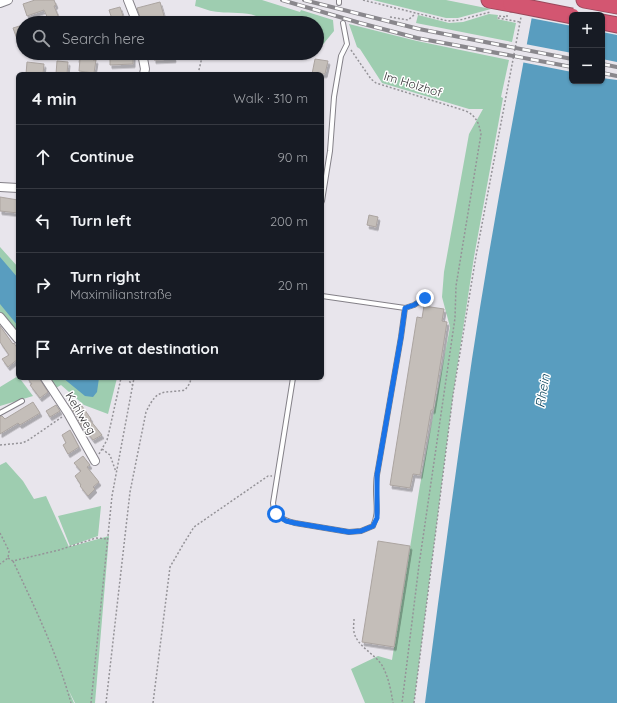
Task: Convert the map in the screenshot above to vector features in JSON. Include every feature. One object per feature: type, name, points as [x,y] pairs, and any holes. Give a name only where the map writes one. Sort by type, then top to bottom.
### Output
[{"type":"highway","points":[[584,0],[617,6]]},
{"type":"highway","points":[[490,6],[569,16]]},
{"type":"highway","points":[[605,22],[617,24]]},
{"type":"street","points":[[0,3],[8,0]]},
{"type":"street","points":[[128,0],[134,16]]},
{"type":"street","points":[[143,60],[144,72]]},
{"type":"street","points":[[0,187],[16,188]]},
{"type":"street","points":[[0,317],[16,337]]},
{"type":"street","name":"Kehlweg","points":[[46,380],[68,413],[95,461]]},
{"type":"lane","points":[[324,188],[330,151],[334,97],[341,56],[347,44],[343,23]]},
{"type":"lane","points":[[324,296],[405,308],[414,305],[425,298]]},
{"type":"lane","points":[[293,380],[273,503],[276,514],[286,521],[349,532],[361,531],[373,526],[377,518],[377,475],[405,308]]},
{"type":"lane","points":[[0,413],[22,401]]},
{"type":"path","points":[[363,0],[448,21],[468,18],[490,6]]},
{"type":"path","points":[[390,17],[408,20],[415,13]]},
{"type":"path","points":[[500,14],[507,15],[506,17],[499,16],[498,18],[520,22]]},
{"type":"path","points":[[414,703],[454,396],[476,256],[521,15]]},
{"type":"path","name":"Im Holzhof","points":[[347,44],[371,79],[376,83],[466,111],[474,115],[479,124],[481,134],[456,286],[455,318],[419,565],[402,703]]},
{"type":"path","points":[[198,72],[201,60]]},
{"type":"path","points":[[95,461],[109,432],[120,380]]},
{"type":"path","points":[[128,380],[133,386]]},
{"type":"path","points":[[91,703],[116,472],[134,380]]},
{"type":"path","points":[[106,703],[130,492],[146,412],[151,400],[158,394],[165,391],[185,390],[191,380]]},
{"type":"path","points":[[0,445],[22,443],[27,441],[68,413]]},
{"type":"path","points":[[102,449],[110,455],[116,472]]},
{"type":"path","points":[[153,703],[170,567],[194,527],[268,476],[277,477]]},
{"type":"path","points":[[0,533],[9,551],[8,558],[0,564]]},
{"type":"path","points":[[13,561],[59,550],[96,538],[108,539]]},
{"type":"path","points":[[8,558],[13,561],[47,631],[71,703]]},
{"type":"path","points":[[354,619],[354,633],[362,646],[376,657],[383,667],[390,684],[393,703]]},
{"type":"green space","points":[[196,0],[262,0],[300,12],[301,10],[320,16],[256,16],[244,13],[216,12],[195,6]]},
{"type":"green space","points":[[373,0],[446,0],[491,9],[458,18],[446,18]]},
{"type":"green space","points":[[489,14],[498,15],[497,19],[516,23],[512,42],[416,23],[418,15],[449,23],[463,22]]},
{"type":"green space","points":[[324,17],[333,20],[334,31],[324,43]]},
{"type":"green space","points":[[349,24],[417,41],[509,60],[501,97],[503,98],[474,257],[453,395],[414,703],[365,703],[351,669],[378,656],[392,660],[420,485],[450,327],[442,297],[444,272],[469,134],[483,109],[469,109],[382,83],[360,49],[357,47]]},
{"type":"green space","points":[[0,247],[16,265],[16,331],[0,312]]},
{"type":"green space","points":[[16,377],[16,380],[21,380],[33,396],[0,406],[0,387]]},
{"type":"green space","points":[[51,380],[116,380],[108,414],[84,405],[61,385],[56,388]]},
{"type":"green space","points":[[6,462],[23,481],[34,499],[46,496],[69,547],[109,536],[95,703],[75,703],[68,689],[74,703],[0,703],[0,465]]},
{"type":"green space","points":[[101,506],[98,536],[70,546],[58,516]]},
{"type":"water","name":"Rhein","points":[[535,0],[617,0],[617,703],[425,703],[472,359],[494,224]]},
{"type":"water","points":[[0,257],[16,276],[16,324],[0,304]]},
{"type":"water","points":[[65,380],[99,380],[97,392],[93,397],[85,396]]},
{"type":"pier","points":[[533,0],[617,0],[617,35],[605,33],[605,12],[569,12],[569,25],[530,18]]},
{"type":"pier","points":[[525,44],[569,52],[569,71],[521,62]]},
{"type":"pier","points":[[605,60],[617,62],[617,80],[605,78]]},
{"type":"building","points":[[35,0],[54,0],[56,5],[54,6],[58,16],[47,16],[44,10],[27,16],[23,4]]},
{"type":"building","points":[[160,2],[164,16],[140,16],[137,8]]},
{"type":"building","points":[[120,7],[123,16],[111,16],[109,10]]},
{"type":"building","points":[[16,27],[16,36],[13,28]]},
{"type":"building","points":[[80,60],[96,60],[94,72],[79,71]]},
{"type":"building","points":[[110,60],[133,60],[133,64],[110,65]]},
{"type":"building","points":[[315,60],[328,61],[325,74],[324,72],[312,72]]},
{"type":"building","points":[[57,61],[68,62],[67,72],[56,72]]},
{"type":"building","points":[[27,62],[44,64],[43,72],[26,72]]},
{"type":"building","points":[[0,197],[16,200],[16,213],[0,211]]},
{"type":"building","points":[[369,215],[378,217],[376,227],[367,225]]},
{"type":"building","points":[[424,306],[444,309],[442,321],[447,322],[433,410],[431,410],[420,475],[413,474],[410,488],[390,485],[417,317],[422,318]]},
{"type":"building","points":[[0,326],[16,346],[16,361],[8,367],[2,359],[9,355],[0,342]]},
{"type":"building","points":[[29,380],[40,380],[48,392],[40,398],[30,385],[32,384]]},
{"type":"building","points":[[73,400],[82,406],[91,419],[90,420],[102,435],[93,440],[81,425],[76,415],[77,414],[69,405]]},
{"type":"building","points":[[33,402],[40,413],[20,425],[18,423],[0,434],[0,416],[5,419]]},
{"type":"building","points":[[56,405],[60,411],[50,417],[46,411]]},
{"type":"building","points":[[70,430],[79,447],[68,454],[63,445],[66,443],[62,435]]},
{"type":"building","points":[[83,456],[90,465],[87,467],[99,482],[93,487],[95,489],[88,496],[80,486],[81,485],[75,476],[81,471],[74,463]]},
{"type":"building","points":[[378,541],[410,546],[394,647],[362,642]]},
{"type":"railway","points":[[282,0],[417,38],[569,66]]},
{"type":"railway","points":[[304,0],[419,29],[569,58]]},
{"type":"railway","points":[[605,65],[617,67]]},
{"type":"railway","points":[[605,74],[617,76]]},
{"type":"route","points":[[276,514],[286,521],[349,532],[361,531],[373,526],[377,518],[378,506],[376,491],[377,475],[405,308],[414,305],[425,298]]}]
